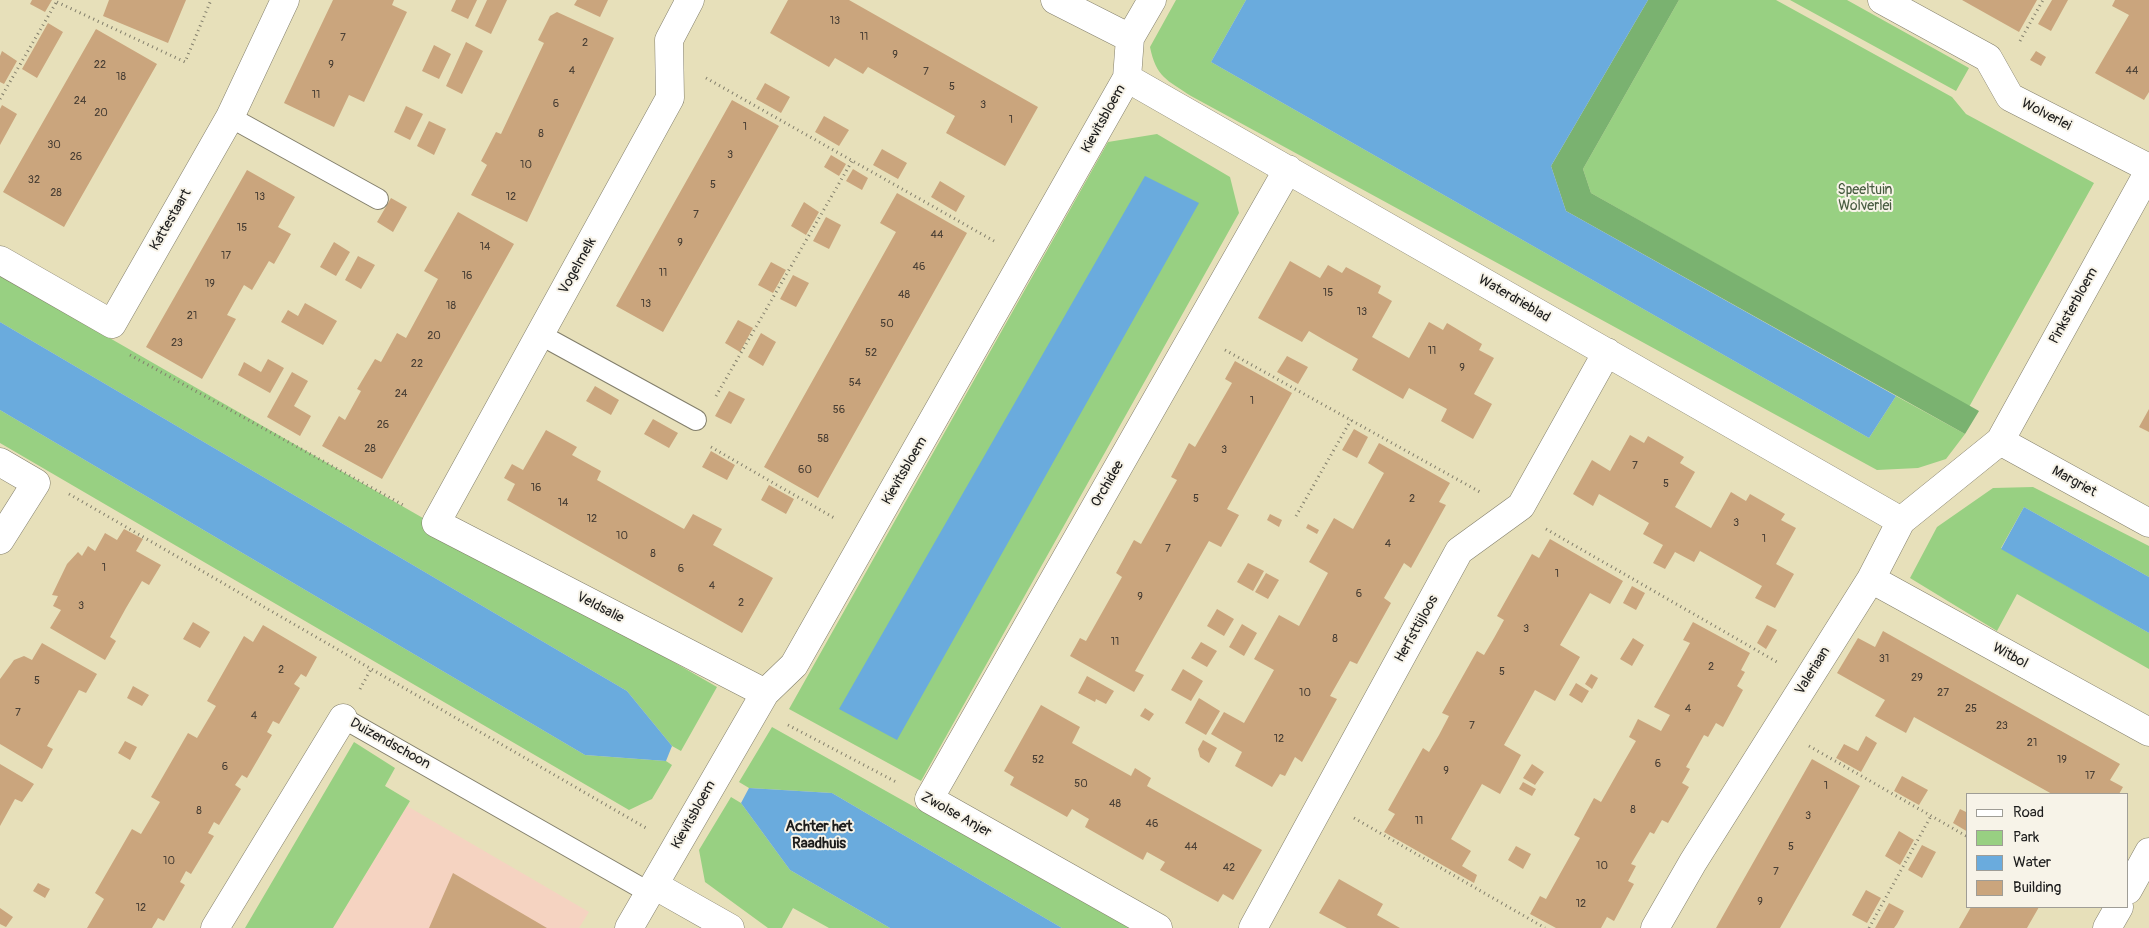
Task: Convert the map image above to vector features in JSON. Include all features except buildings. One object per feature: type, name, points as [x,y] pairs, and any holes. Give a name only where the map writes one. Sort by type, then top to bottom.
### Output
[{"type":"street","name":"Kattestaart","points":[[112,324],[230,117],[285,0]]},
{"type":"street","name":"Vogelmelk","points":[[436,523],[670,98],[669,40],[690,0]]},
{"type":"street","points":[[1055,0],[1130,38]]},
{"type":"street","name":"Kievitsbloem","points":[[629,928],[765,693],[794,665],[1127,78],[1130,38],[1152,0]]},
{"type":"street","name":"Wolverlei","points":[[1882,0],[1988,58],[2010,97],[2149,169]]},
{"type":"street","name":"Waterdrieblad","points":[[1127,78],[1902,520]]},
{"type":"street","name":"Orchidee","points":[[928,799],[1288,169]]},
{"type":"street","name":"Pinksterbloem","points":[[2000,440],[2149,169]]},
{"type":"street","points":[[0,260],[112,324]]},
{"type":"street","name":"Herfsttijloos","points":[[1252,928],[1459,551],[1521,506],[1607,352]]},
{"type":"street","name":"Valeriaan","points":[[1655,928],[1693,862],[1871,579],[1902,520],[2000,440]]},
{"type":"street","name":"Margriet","points":[[2000,440],[2149,523]]},
{"type":"street","points":[[0,462],[36,483],[0,540]]},
{"type":"street","name":"Veldsalie","points":[[436,523],[765,693]]},
{"type":"street","name":"Witbol","points":[[1871,579],[2149,732]]},
{"type":"street","name":"Duizendschoon","points":[[215,928],[343,718]]},
{"type":"street","name":"Zwolse Anjer","points":[[928,799],[1158,928]]},
{"type":"street","points":[[2129,888],[2149,852]]},
{"type":"street","points":[[652,889],[730,928]]},
{"type":"street","points":[[2107,928],[2118,908]]},
{"type":"lane","points":[[230,117],[378,198]]},
{"type":"lane","points":[[540,335],[696,420]]},
{"type":"lane","name":"Duizendschoon","points":[[343,718],[652,889]]},
{"type":"path","points":[[0,99],[57,1],[185,62],[211,0]]},
{"type":"path","points":[[669,57],[1025,258]]},
{"type":"path","points":[[852,161],[709,408],[696,420],[694,438],[868,537]]},
{"type":"path","points":[[112,324],[112,345],[436,523]]},
{"type":"path","points":[[1296,516],[1351,420]]},
{"type":"path","points":[[36,483],[46,480],[676,846]]},
{"type":"path","name":"Zwolse Anjer","points":[[765,693],[784,723],[928,799]]},
{"type":"path","points":[[1778,728],[1966,836]]},
{"type":"path","points":[[1323,800],[1545,928]]},
{"type":"path","points":[[1869,928],[1931,816]]},
{"type":"shaded area","points":[[407,806],[589,912],[579,928],[333,928]]},
{"type":"green space","points":[[1176,0],[1246,0],[1211,62],[1869,438],[1896,396],[1965,434],[1946,459],[1918,468],[1877,470],[1191,96],[1164,77],[1152,57],[1150,47]]},
{"type":"green space","points":[[1648,0],[1679,0],[1583,169],[1591,193],[1979,411],[1965,434],[1566,211],[1551,166]]},
{"type":"green space","name":"Speeltuin Wolverlei","points":[[1679,0],[1776,0],[1952,97],[1966,114],[2094,183],[1969,407],[1591,193],[1583,169]]},
{"type":"green space","points":[[1790,0],[1847,0],[1969,68],[1956,91]]},
{"type":"green space","points":[[1157,134],[1230,177],[1239,213],[921,781],[789,709],[1108,142]]},
{"type":"green space","points":[[0,275],[717,687],[681,751],[672,746],[627,691],[0,322]]},
{"type":"green space","points":[[0,410],[585,755],[666,761],[672,765],[652,799],[629,810],[0,443]]},
{"type":"green space","points":[[2033,487],[2149,546],[2149,577],[2024,507],[2001,548],[2149,633],[2149,669],[2017,594],[1997,631],[1910,578],[1937,527],[1993,488]]},
{"type":"green space","points":[[772,727],[1130,928],[1062,928],[832,793],[749,788],[739,782]]},
{"type":"green space","points":[[354,742],[395,768],[385,786],[410,801],[333,928],[245,928]]},
{"type":"green space","points":[[731,797],[741,803],[790,870],[890,928],[829,928],[793,908],[782,928],[768,928],[705,882],[699,850]]},
{"type":"water","points":[[1246,0],[1648,0],[1551,166],[1566,211],[1896,396],[1869,438],[1211,62]]},
{"type":"water","points":[[1145,176],[1199,203],[897,740],[839,709]]},
{"type":"water","points":[[0,322],[627,691],[672,746],[666,761],[585,755],[0,410]]},
{"type":"water","points":[[2024,507],[2149,577],[2149,633],[2001,549]]},
{"type":"water","points":[[749,788],[832,793],[1062,928],[890,928],[790,870],[741,803]]},
{"type":"district","name":"Achter het Raadhuis","points":[[819,836]]}]
